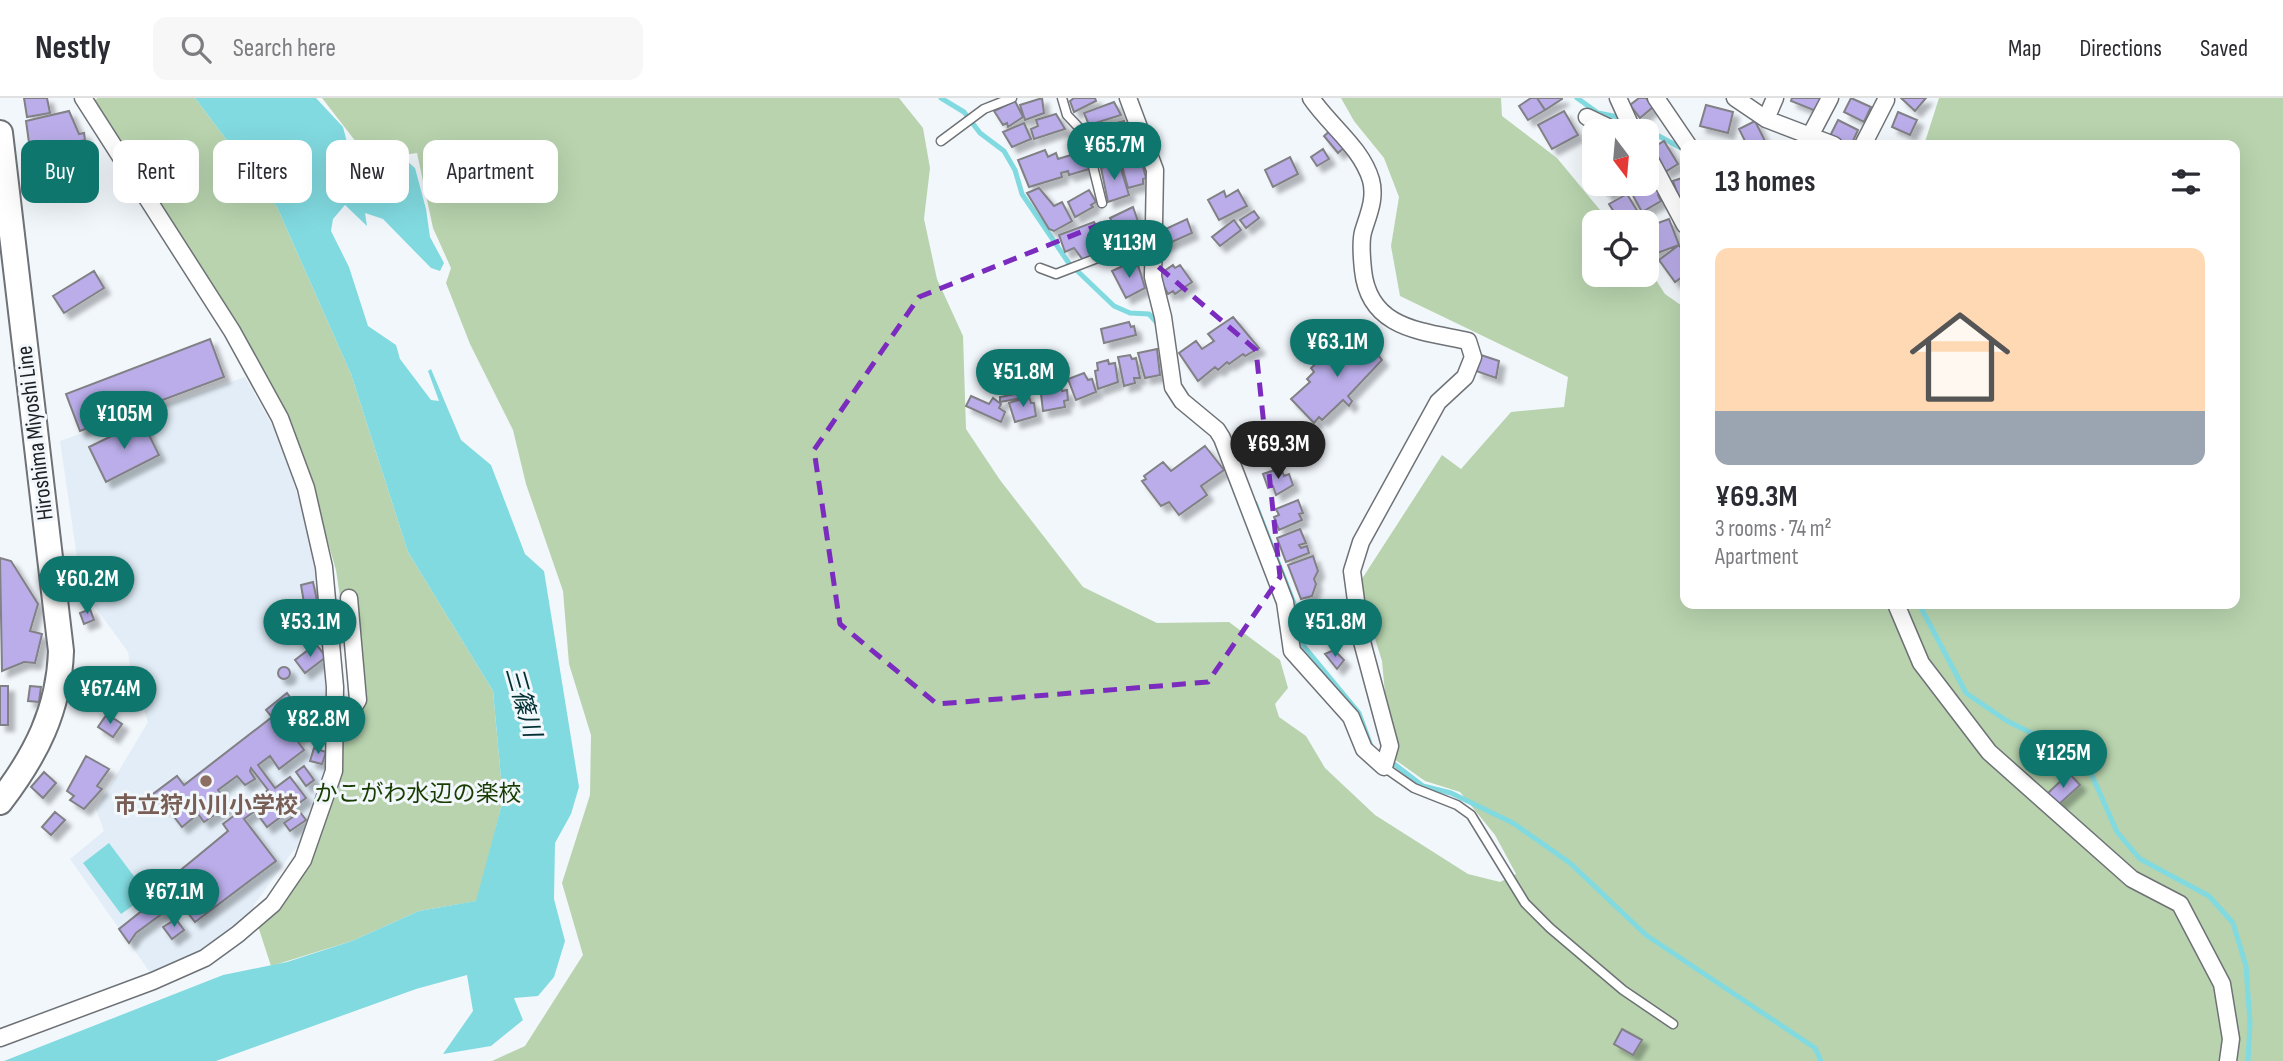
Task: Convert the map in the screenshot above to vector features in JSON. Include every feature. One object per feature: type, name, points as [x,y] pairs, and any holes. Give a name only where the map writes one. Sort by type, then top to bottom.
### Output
[{"type":"main road","name":"Hiroshima Miyoshi Line","points":[[0,133],[61,651],[56,699],[46,729],[32,756],[0,802]]},
{"type":"street","points":[[1128,98],[1155,170],[1153,277],[1163,317],[1173,387],[1182,401],[1217,430],[1222,438],[1285,602],[1295,657],[1351,717],[1364,750],[1386,757],[1354,604],[1352,571],[1360,541],[1438,402],[1465,377],[1473,357],[1468,341],[1399,324],[1375,308],[1367,293],[1362,252],[1362,234],[1373,195],[1371,181],[1364,161],[1311,98]]},
{"type":"street","points":[[1618,98],[1628,119]]},
{"type":"street","points":[[1656,98],[1685,140]]},
{"type":"street","points":[[1735,98],[1766,119],[1821,140]]},
{"type":"street","points":[[1766,119],[1775,98]]},
{"type":"street","points":[[1811,136],[1830,98]]},
{"type":"street","points":[[0,1038],[66,1016],[205,958],[273,904],[303,860],[334,771],[335,687],[324,567],[306,488],[284,430],[232,331],[87,99]]},
{"type":"street","points":[[1866,140],[1886,100]]},
{"type":"street","points":[[1587,117],[1591,119]]},
{"type":"street","points":[[1659,176],[1680,216]]},
{"type":"street","points":[[333,741],[358,700],[349,598]]},
{"type":"street","points":[[1898,609],[1922,663],[1989,752],[2133,879],[2180,904],[2222,984],[2231,1039],[2228,1061]]},
{"type":"lane","points":[[941,141],[984,109],[1012,98]]},
{"type":"lane","points":[[1062,98],[1067,115],[1086,134],[1102,203]]},
{"type":"lane","points":[[1040,268],[1056,274],[1152,237]]},
{"type":"lane","points":[[1386,757],[1414,788],[1457,805],[1471,816],[1525,903],[1541,920],[1632,997],[1673,1024]]},
{"type":"highlighted area","points":[[1106,222],[1256,350],[1280,577],[1208,682],[937,704],[840,624],[814,450],[919,297]]},
{"type":"shaded area","points":[[245,377],[277,434],[306,520],[325,611],[330,768],[304,842],[293,851],[254,905],[252,915],[217,944],[154,978],[70,859],[104,831],[96,809],[148,722],[131,674],[128,652],[93,604],[79,571],[60,441]]},
{"type":"green space","name":"かこがわ水辺の楽校","points":[[98,98],[195,98],[227,140],[213,140],[213,203],[274,203],[277,207],[351,374],[408,552],[493,691],[503,800],[477,901],[419,911],[352,941],[271,966],[257,923],[303,868],[330,809],[353,685],[336,570],[311,484],[283,414],[153,203],[199,203],[199,140],[114,140],[91,102]]},
{"type":"green space","points":[[322,98],[899,98],[923,128],[930,168],[924,219],[937,279],[963,336],[966,429],[1000,480],[1083,587],[1157,623],[1229,622],[1280,660],[1288,688],[1275,704],[1279,717],[1306,736],[1325,768],[1375,815],[1468,874],[1500,882],[1516,874],[1495,835],[1460,792],[1425,781],[1394,759],[1395,745],[1387,715],[1382,661],[1358,585],[1442,455],[1461,469],[1511,412],[1564,407],[1568,377],[1400,296],[1391,246],[1399,197],[1384,158],[1354,121],[1341,98],[1501,98],[1502,116],[1557,158],[1582,188],[1582,196],[1588,196],[1600,210],[1582,210],[1582,287],[1659,287],[1659,285],[1665,294],[1680,304],[1680,609],[2240,609],[2240,140],[1926,140],[1939,98],[2283,98],[2283,1061],[492,1061],[525,1046],[583,955],[562,883],[590,795],[591,735],[569,664],[563,591],[526,484],[513,430],[470,344],[446,283],[451,268],[433,228],[428,203],[558,203],[558,140],[423,140],[423,181],[417,153],[409,154],[409,140],[355,140]]},
{"type":"water","name":"三篠川","points":[[195,98],[316,98],[343,127],[346,140],[326,140],[326,203],[409,203],[409,163],[415,168],[430,237],[444,263],[440,271],[431,268],[383,219],[365,213],[367,226],[345,205],[333,219],[331,231],[349,267],[368,326],[396,345],[400,359],[431,400],[439,401],[428,371],[431,369],[461,440],[491,465],[525,554],[544,571],[579,787],[571,814],[555,843],[554,899],[565,941],[554,977],[538,996],[514,998],[523,1020],[491,1046],[443,1054],[473,1011],[467,975],[416,989],[216,1061],[4,1061],[223,975],[287,962],[352,941],[419,911],[476,901],[503,800],[493,691],[408,552],[351,374],[274,203],[312,203],[312,140],[227,140]]},
{"type":"water","points":[[109,843],[148,895],[121,914],[83,863]]},
{"type":"building","points":[[24,98],[47,98],[50,113],[27,117]]},
{"type":"building","points":[[1042,98],[1044,113],[1025,120],[1020,105]]},
{"type":"building","points":[[1074,98],[1095,98],[1096,101],[1074,112],[1070,101]]},
{"type":"building","points":[[1531,98],[1537,98],[1545,110],[1528,120],[1519,106]]},
{"type":"building","points":[[1537,98],[1562,98],[1562,99],[1545,110]]},
{"type":"building","points":[[1639,98],[1646,98],[1653,107],[1640,118],[1630,105]]},
{"type":"building","points":[[1792,98],[1821,98],[1816,111],[1791,101]]},
{"type":"building","points":[[1851,98],[1871,107],[1864,122],[1844,112]]},
{"type":"building","points":[[1901,98],[1926,98],[1915,111]]},
{"type":"building","points":[[1015,101],[1023,117],[1008,127],[1007,123],[1003,125],[994,111]]},
{"type":"building","points":[[1114,102],[1121,115],[1089,125],[1084,113]]},
{"type":"building","points":[[1706,105],[1733,112],[1728,133],[1700,126]]},
{"type":"building","points":[[69,111],[79,134],[84,133],[85,140],[29,140],[26,121]]},
{"type":"building","points":[[1564,111],[1578,135],[1552,149],[1538,125]]},
{"type":"building","points":[[1898,112],[1917,120],[1910,135],[1892,127]]},
{"type":"building","points":[[1056,114],[1065,129],[1034,139],[1031,129],[1038,126],[1036,120]]},
{"type":"building","points":[[1838,120],[1858,130],[1853,140],[1839,140],[1830,136]]},
{"type":"building","points":[[1124,121],[1127,131],[1119,133],[1125,155],[1111,161],[1110,158],[1101,161],[1094,136],[1102,134],[1100,127]]},
{"type":"building","points":[[1755,121],[1764,140],[1744,140],[1739,129]]},
{"type":"building","points":[[1024,123],[1031,139],[1012,147],[1003,132]]},
{"type":"building","points":[[1332,129],[1346,146],[1338,153],[1324,136]]},
{"type":"building","points":[[1664,141],[1678,164],[1665,172],[1659,162],[1659,144]]},
{"type":"building","points":[[1323,149],[1329,159],[1317,166],[1311,157]]},
{"type":"building","points":[[1045,150],[1048,157],[1056,153],[1058,159],[1084,151],[1089,169],[1069,175],[1068,171],[1061,173],[1062,177],[1029,187],[1018,160]]},
{"type":"building","points":[[1290,157],[1298,174],[1273,187],[1265,170]]},
{"type":"building","points":[[1141,159],[1146,178],[1143,179],[1143,184],[1128,188],[1121,162]]},
{"type":"building","points":[[1119,163],[1129,195],[1108,202],[1101,168]]},
{"type":"building","points":[[1680,179],[1680,198],[1679,198],[1673,181]]},
{"type":"building","points":[[1039,188],[1054,206],[1062,202],[1072,221],[1054,231],[1049,229],[1027,193]]},
{"type":"building","points":[[1089,190],[1096,202],[1091,205],[1093,207],[1075,217],[1068,202]]},
{"type":"building","points":[[1238,190],[1247,206],[1219,220],[1208,200],[1224,191],[1226,197]]},
{"type":"building","points":[[1628,196],[1637,210],[1613,210],[1609,204]]},
{"type":"building","points":[[1633,196],[1658,196],[1661,201],[1641,210]]},
{"type":"building","points":[[1133,207],[1141,230],[1121,240],[1110,218]]},
{"type":"building","points":[[1254,211],[1259,218],[1246,228],[1240,220]]},
{"type":"building","points":[[1187,219],[1192,233],[1163,246],[1157,233]]},
{"type":"building","points":[[1669,219],[1679,245],[1659,252],[1659,223]]},
{"type":"building","points":[[1234,220],[1241,230],[1220,246],[1212,237]]},
{"type":"building","points":[[1094,222],[1097,228],[1102,225],[1113,245],[1083,260],[1074,248],[1065,252],[1059,235]]},
{"type":"building","points":[[1679,245],[1680,278],[1675,282],[1659,260]]},
{"type":"building","points":[[1127,264],[1131,269],[1138,265],[1145,288],[1126,298],[1112,271]]},
{"type":"building","points":[[1173,265],[1175,268],[1180,265],[1192,282],[1175,294],[1173,291],[1168,294],[1160,274]]},
{"type":"building","points":[[94,271],[104,288],[64,313],[53,296]]},
{"type":"building","points":[[1233,317],[1259,348],[1245,356],[1243,354],[1229,364],[1227,362],[1218,370],[1215,367],[1198,381],[1179,353],[1196,341],[1202,349],[1214,341],[1208,334]]},
{"type":"building","points":[[1129,322],[1131,327],[1134,326],[1136,335],[1104,343],[1101,329]]},
{"type":"building","points":[[1361,334],[1382,360],[1348,396],[1352,401],[1349,406],[1343,400],[1322,420],[1319,417],[1314,423],[1291,399],[1310,382],[1307,379],[1314,372],[1311,368],[1323,357],[1326,361]]},
{"type":"building","points":[[210,339],[224,377],[80,431],[66,394]]},
{"type":"building","points":[[1157,349],[1160,375],[1145,378],[1138,353]]},
{"type":"building","points":[[1130,355],[1132,359],[1136,358],[1140,378],[1134,378],[1135,383],[1124,386],[1118,357]]},
{"type":"building","points":[[1481,355],[1499,361],[1496,378],[1476,371]]},
{"type":"building","points":[[1108,360],[1109,364],[1115,363],[1118,382],[1098,389],[1095,371],[1098,370],[1097,363]]},
{"type":"building","points":[[1084,373],[1088,380],[1092,379],[1096,392],[1076,400],[1068,379]]},
{"type":"building","points":[[1060,384],[1062,391],[1067,390],[1068,400],[1064,401],[1065,407],[1043,411],[1041,394],[1045,392],[1045,387]]},
{"type":"building","points":[[1026,392],[1027,397],[1000,402],[1000,397]]},
{"type":"building","points":[[971,396],[989,404],[993,398],[1001,404],[999,408],[1005,412],[1001,422],[966,406]]},
{"type":"building","points":[[1029,397],[1031,403],[1034,403],[1036,416],[1015,422],[1009,403]]},
{"type":"building","points":[[142,421],[159,455],[106,482],[89,447]]},
{"type":"building","points":[[1266,433],[1274,441],[1266,449],[1258,441]]},
{"type":"building","points":[[1205,446],[1224,470],[1201,486],[1207,495],[1179,515],[1169,502],[1161,506],[1142,481],[1146,479],[1144,476],[1163,462],[1171,471]]},
{"type":"building","points":[[1281,468],[1284,476],[1289,474],[1293,485],[1276,495],[1273,486],[1268,488],[1263,474]]},
{"type":"building","points":[[1298,500],[1303,513],[1299,514],[1302,520],[1279,530],[1274,517],[1279,515],[1276,509]]},
{"type":"building","points":[[1300,529],[1306,543],[1299,545],[1301,548],[1307,546],[1309,553],[1286,562],[1277,538]]},
{"type":"building","points":[[1313,556],[1318,571],[1314,579],[1316,584],[1312,596],[1301,599],[1288,565]]},
{"type":"building","points":[[0,558],[11,561],[38,604],[30,631],[42,634],[35,663],[24,662],[2,671]]},
{"type":"building","points":[[313,582],[318,605],[305,609],[301,585]]},
{"type":"building","points":[[90,609],[94,620],[84,624],[80,613]]},
{"type":"building","points":[[316,644],[326,657],[305,673],[295,660]]},
{"type":"building","points":[[1334,650],[1344,660],[1337,669],[1325,654]]},
{"type":"building","points":[[284,667],[290,673],[284,679],[278,673]]},
{"type":"building","points":[[0,686],[8,686],[8,725],[0,725]]},
{"type":"building","points":[[30,686],[41,687],[39,702],[28,701]]},
{"type":"building","points":[[287,693],[313,727],[296,739],[304,750],[279,769],[270,756],[258,765],[275,788],[290,777],[306,798],[267,827],[255,811],[244,819],[276,861],[195,922],[165,883],[228,831],[223,824],[268,790],[251,768],[255,779],[245,785],[237,776],[218,790],[229,805],[204,822],[198,814],[182,827],[153,794],[177,776],[184,785],[272,717],[266,710]]},
{"type":"building","points":[[107,714],[122,724],[113,737],[98,727]]},
{"type":"building","points":[[314,748],[326,752],[322,764],[310,761]]},
{"type":"building","points":[[86,756],[109,769],[97,786],[102,789],[84,809],[70,800],[74,796],[67,791]]},
{"type":"building","points":[[304,766],[314,780],[306,786],[296,772]]},
{"type":"building","points":[[44,772],[56,783],[43,798],[31,787]]},
{"type":"building","points":[[2069,773],[2080,785],[2057,806],[2046,795]]},
{"type":"building","points":[[55,812],[65,820],[51,835],[42,827]]},
{"type":"building","points":[[300,812],[306,820],[290,831],[284,823]]},
{"type":"building","points":[[158,898],[167,910],[136,933],[129,943],[119,929]]},
{"type":"building","points":[[176,919],[184,930],[172,939],[163,927]]},
{"type":"building","points":[[1622,1029],[1642,1040],[1633,1055],[1614,1044]]},
{"type":"waterway","points":[[941,98],[964,112],[980,133],[1004,151],[1015,170],[1022,194],[1068,262],[1114,306],[1130,313],[1149,314],[1158,324]]},
{"type":"waterway","points":[[1577,98],[1598,113],[1623,118]]},
{"type":"waterway","points":[[1632,118],[1642,127],[1680,147]]},
{"type":"waterway","points":[[1255,503],[1295,606],[1302,644],[1359,713],[1371,746]]},
{"type":"waterway","points":[[1922,609],[1966,693],[2007,721],[2050,742],[2070,745],[2086,762],[2117,832],[2140,859],[2209,896],[2233,923],[2246,966],[2250,1023],[2248,1061]]},
{"type":"waterway","points":[[1389,760],[1423,786],[1451,793],[1513,823],[1570,863],[1646,935],[1815,1048],[1821,1061]]},
{"type":"place","name":"市立狩小川小学校","points":[[206,781]]}]
